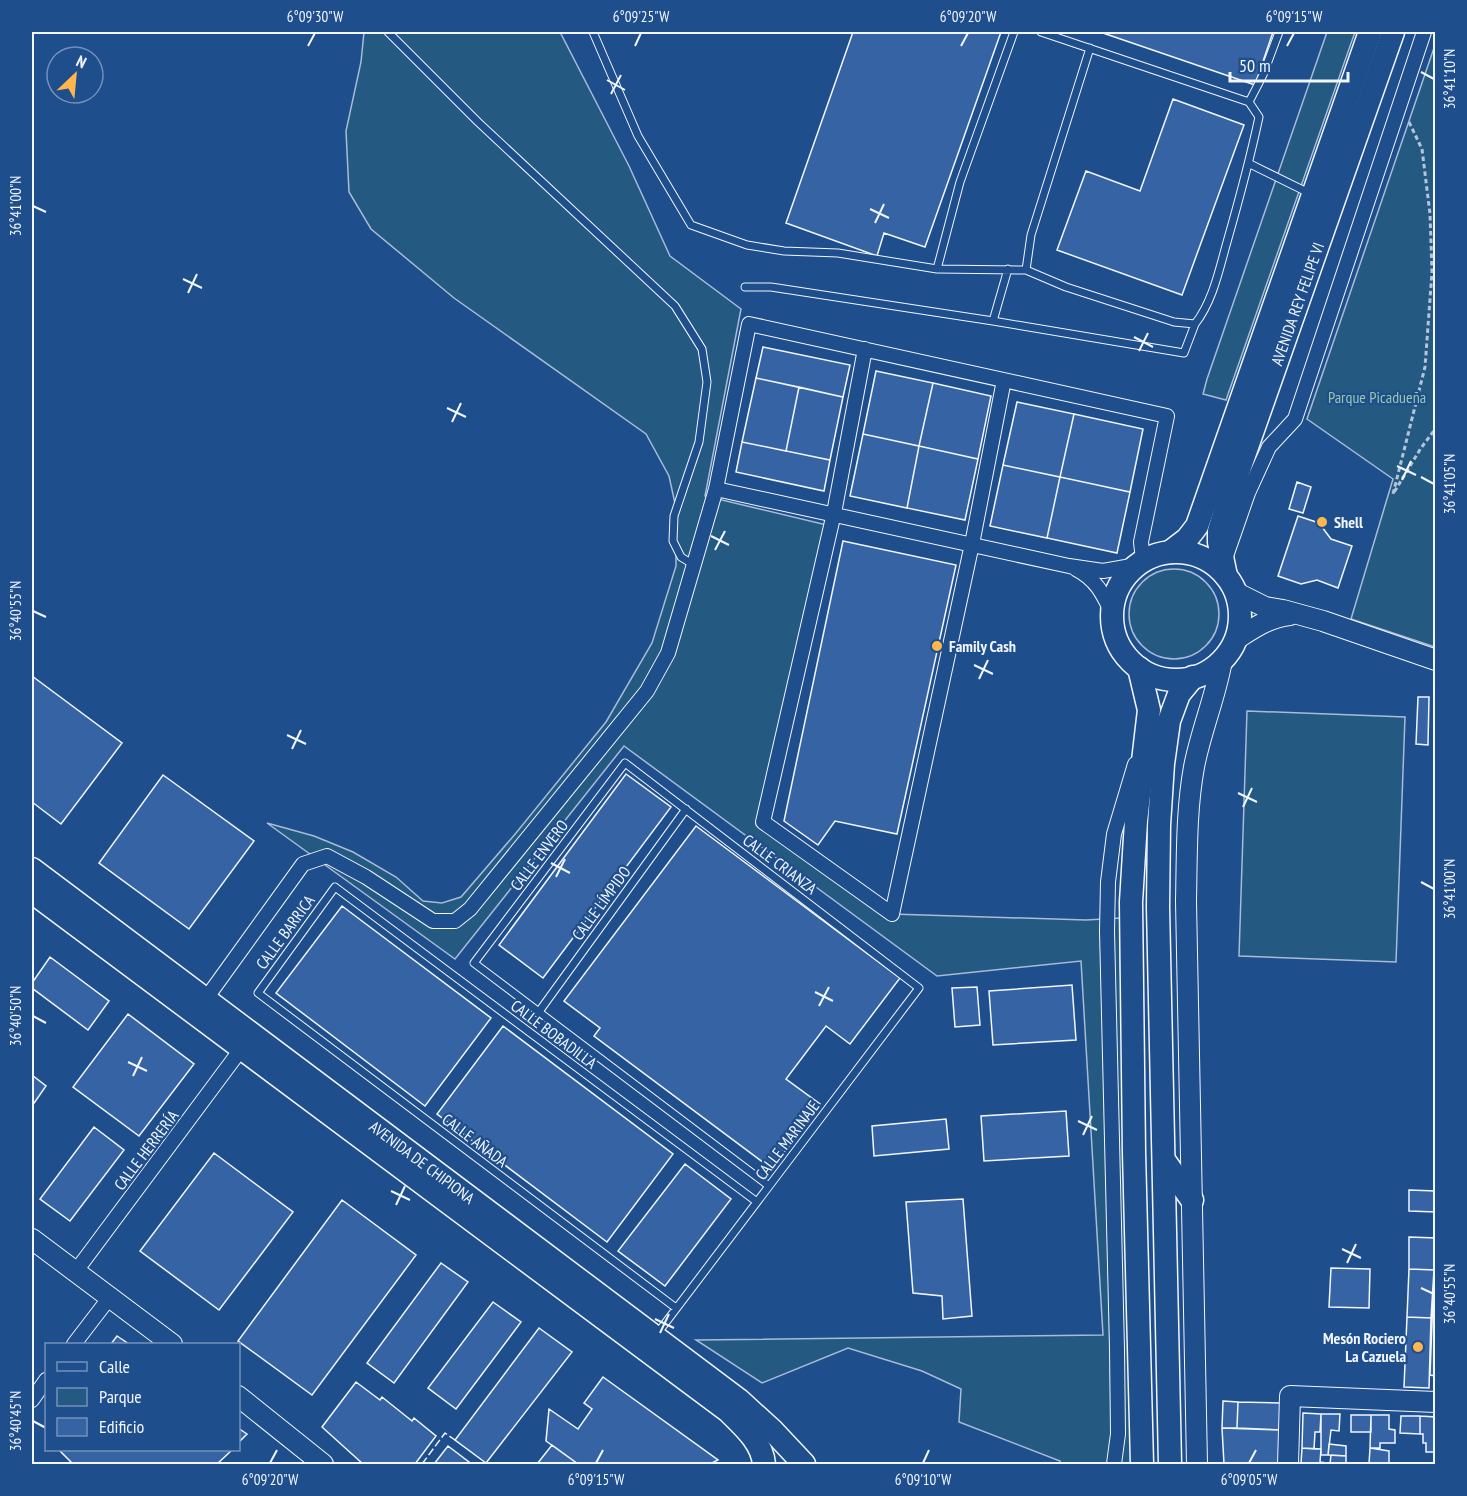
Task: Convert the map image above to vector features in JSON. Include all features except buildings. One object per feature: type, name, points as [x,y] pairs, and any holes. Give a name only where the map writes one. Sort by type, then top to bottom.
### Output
[{"type":"main road","name":"AVENIDA REY FELIPE VI","points":[[1170,552],[1187,539],[1197,526],[1370,32]]},
{"type":"main road","name":"AVENIDA REY FELIPE VI","points":[[1228,577],[1220,531],[1393,32]]},
{"type":"main road","points":[[1170,552],[1187,553],[1206,560],[1228,577],[1239,617],[1235,640],[1222,660],[1207,671],[1193,677],[1173,680],[1155,676],[1139,668],[1126,656],[1115,637],[1112,613],[1119,585],[1140,563],[1170,552]]},
{"type":"main road","points":[[1139,668],[1149,710],[1145,730],[1131,902],[1134,1152],[1142,1464]]},
{"type":"main road","points":[[1170,1464],[1158,907],[1160,815],[1163,764],[1169,721],[1179,694],[1193,677]]},
{"type":"main road","name":"AVENIDA DE CHIPIONA","points":[[32,869],[739,1400],[804,1464]]},
{"type":"main road","name":"AVENIDA DE CHIPIONA","points":[[32,892],[728,1411],[752,1436],[764,1464]]},
{"type":"main road","points":[[1164,1160],[1192,1200]]},
{"type":"street","points":[[1424,32],[1295,419],[1269,447],[1248,493],[1228,577],[1265,607],[1299,614],[1331,630],[1436,660]]},
{"type":"street","points":[[205,1000],[303,864],[327,856],[366,877],[433,921],[455,921],[470,909],[647,691],[668,653],[716,489],[750,324],[1167,416],[1141,542],[1140,563],[1103,571],[1069,566],[716,489]]},
{"type":"street","points":[[865,349],[834,513],[763,822],[892,914],[972,544],[1004,380]]},
{"type":"street","points":[[1069,566],[1086,574],[1098,585],[1112,613]]},
{"type":"street","points":[[1235,640],[1252,628],[1280,616],[1299,614]]},
{"type":"street","points":[[1197,1464],[1186,965],[1188,829],[1197,750],[1218,682],[1222,660]]},
{"type":"street","points":[[1114,1464],[1118,1413],[1108,892],[1114,834],[1145,730]]},
{"type":"street","name":"CALLE HERRERÍA","points":[[76,1271],[242,1048]]},
{"type":"street","points":[[33,1243],[76,1271],[171,1343]]},
{"type":"street","points":[[75,1343],[110,1297]]},
{"type":"street","points":[[32,1400],[45,1381]]},
{"type":"street","points":[[1288,1464],[1290,1396],[1436,1402]]},
{"type":"street","points":[[240,1398],[323,1464]]},
{"type":"lane","points":[[388,32],[478,122],[675,306],[702,349],[707,382],[699,442],[674,516],[673,540],[681,557],[694,565]]},
{"type":"lane","points":[[593,32],[638,136],[691,225],[747,245],[783,251],[838,253],[937,269],[1026,270],[1066,287],[1174,322],[1195,324]]},
{"type":"lane","points":[[937,269],[960,182],[1014,32]]},
{"type":"lane","points":[[745,286],[771,287],[1184,353],[1215,283],[1250,164],[1259,117],[1249,102],[1041,32]]},
{"type":"lane","points":[[1249,102],[1263,75],[1279,32]]},
{"type":"lane","points":[[1026,270],[1031,235],[1090,48]]},
{"type":"lane","points":[[1250,164],[1314,195]]},
{"type":"lane","points":[[993,321],[1008,269]]},
{"type":"lane","name":"CALLE CRIANZA","points":[[625,763],[919,988]]},
{"type":"lane","name":"CALLE ENVERO","points":[[474,963],[625,763]]},
{"type":"lane","name":"CALLE LÍMPIDO","points":[[538,1012],[686,810]]},
{"type":"lane","name":"CALLE BOBADILLA","points":[[335,887],[757,1202]]},
{"type":"lane","name":"CALLE BARRICA","points":[[258,993],[335,887]]},
{"type":"lane","name":"CALLE BOBADILLA","points":[[474,963],[769,1186]]},
{"type":"lane","name":"CALLE MARINAJE","points":[[655,1336],[919,988]]},
{"type":"lane","name":"CALLE AÑADA","points":[[258,993],[676,1308]]},
{"type":"path","points":[[1409,122],[1422,149],[1430,214],[1432,272],[1425,367],[1394,494],[1421,448],[1436,428]]},
{"type":"green space","points":[[364,32],[560,32],[629,166],[670,256],[741,309],[705,496],[831,526],[763,822],[892,914],[1086,920],[1121,918],[1120,952],[1134,1464],[1060,1464],[1060,1461],[959,1422],[961,1389],[922,1371],[848,1348],[762,1383],[696,1340],[1103,1335],[1081,961],[937,976],[624,746],[455,959],[267,823],[314,836],[353,852],[396,877],[423,901],[442,903],[461,897],[606,722],[652,643],[676,566],[676,508],[669,476],[646,434],[454,298],[371,229],[349,192],[346,131],[361,62]]},
{"type":"green space","points":[[1327,32],[1355,32],[1226,400],[1203,394],[1207,379]]},
{"type":"green space","name":"Parque Picadueña","points":[[1435,45],[1436,647],[1351,619],[1393,479],[1307,419]]},
{"type":"green space","points":[[1165,569],[1183,569],[1199,576],[1212,589],[1219,605],[1219,623],[1212,639],[1199,652],[1183,659],[1165,659],[1149,652],[1136,639],[1129,623],[1129,605],[1136,589],[1149,576]]},
{"type":"green space","points":[[1247,711],[1405,717],[1396,962],[1239,956]]},
{"type":"fence","points":[[422,1464],[445,1433],[455,1440]]},
{"type":"place","name":"Shell","points":[[1322,522]]},
{"type":"place","name":"Family Cash","points":[[937,646]]},
{"type":"place","name":"Mesón Rociero La Cazuela","points":[[1418,1347]]}]
